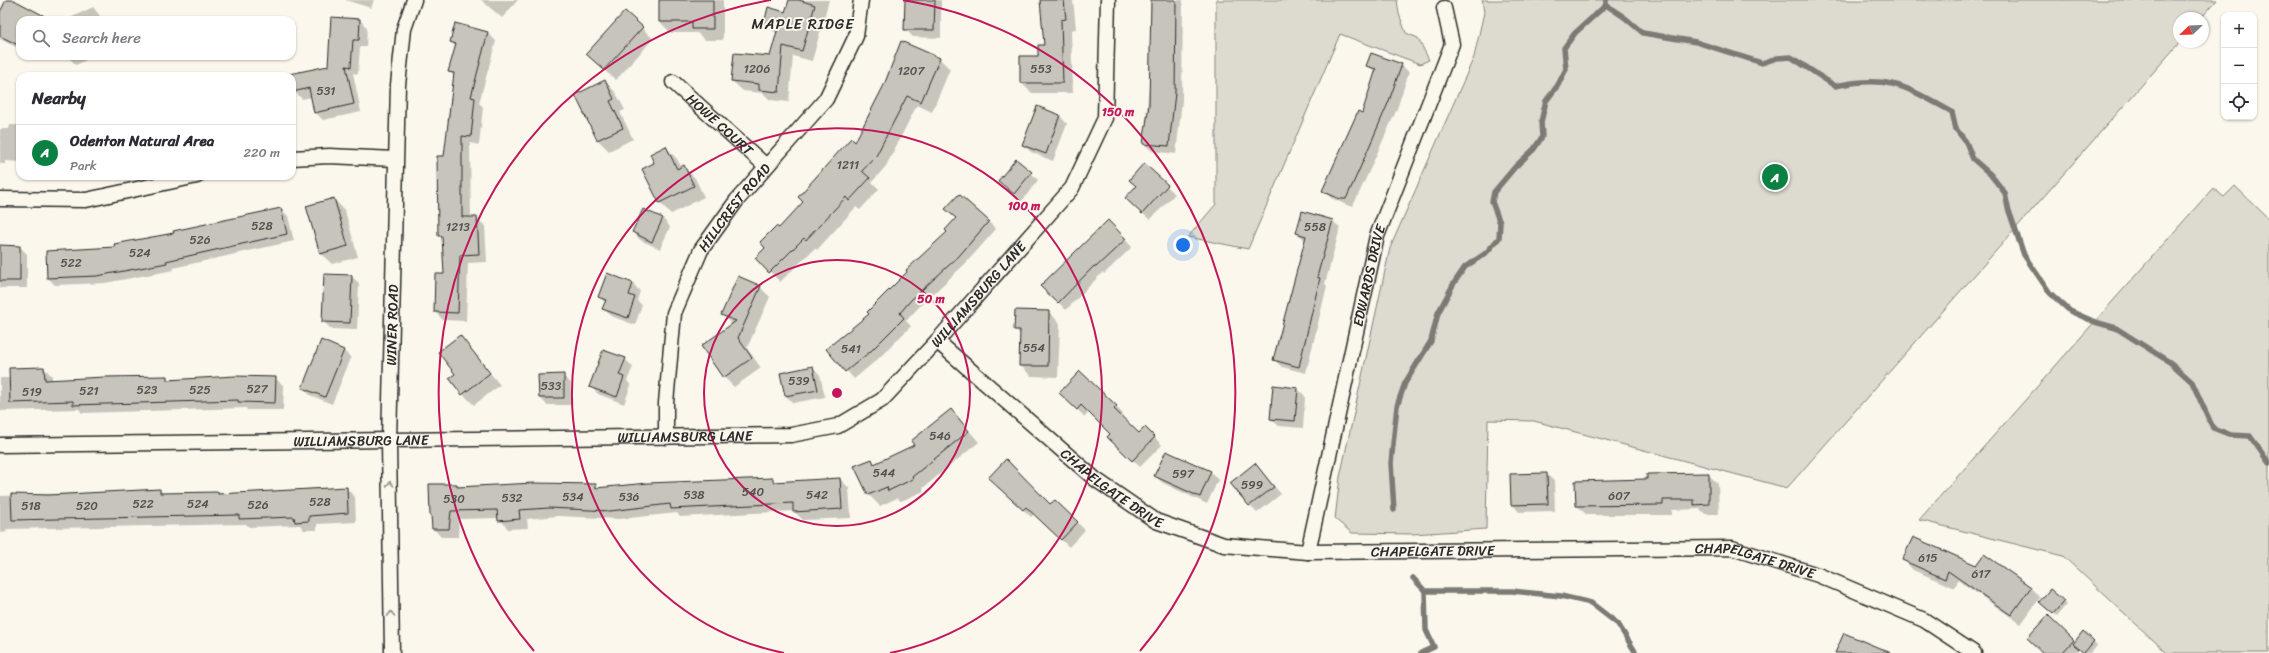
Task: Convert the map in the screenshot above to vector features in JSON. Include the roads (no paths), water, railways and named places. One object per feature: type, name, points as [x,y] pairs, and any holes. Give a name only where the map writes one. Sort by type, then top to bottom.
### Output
[{"type":"street","name":"WINER ROAD","points":[[392,653],[389,441],[395,159],[398,85],[403,36],[414,0]]},
{"type":"street","name":"HILLCREST ROAD","points":[[666,438],[666,403],[674,313],[701,250],[737,200],[826,98],[856,36],[861,0]]},
{"type":"street","name":"WILLIAMSBURG LANE","points":[[0,445],[666,438],[791,435],[838,426],[882,400],[937,341],[1072,188],[1105,118],[1108,0]]},
{"type":"street","name":"EDWARDS DRIVE","points":[[1308,552],[1377,236],[1452,44],[1444,8]]},
{"type":"street","name":"HOWE COURT","points":[[673,82],[766,166]]},
{"type":"street","points":[[296,158],[329,156],[395,159]]},
{"type":"street","points":[[0,198],[86,200],[178,180]]},
{"type":"street","name":"CHAPELGATE DRIVE","points":[[937,341],[1094,479],[1156,521],[1224,545],[1308,552],[1732,548],[1818,575],[1924,620],[1974,653]]},
{"type":"waterway","points":[[1394,510],[1391,463],[1397,406],[1405,383],[1431,341],[1438,313],[1454,283],[1465,267],[1486,253],[1499,238],[1500,223],[1492,202],[1494,192],[1515,167],[1534,149],[1542,137],[1541,122],[1546,101],[1558,85],[1566,69],[1564,48],[1575,33],[1606,5],[1606,0]]},
{"type":"waterway","points":[[1606,5],[1624,17],[1643,33],[1696,42],[1762,63],[1777,58],[1791,57],[1835,86],[1870,81],[1884,82],[1909,90],[1952,112],[1956,129],[1966,142],[1973,159],[1990,174],[2005,193],[2008,208],[2024,255],[2050,293],[2070,311],[2095,322],[2116,328],[2171,363],[2192,382],[2213,428],[2231,435],[2250,436],[2269,463]]},
{"type":"waterway","points":[[1413,578],[1425,591],[1426,630],[1434,647],[1421,653]]},
{"type":"waterway","points":[[1425,591],[1512,591],[1561,596],[1591,603],[1618,624],[1636,653]]},
{"type":"place","name":"Odenton Natural Area","points":[[1775,177]]},
{"type":"district","name":"MAPLE RIDGE","points":[[803,24]]}]
